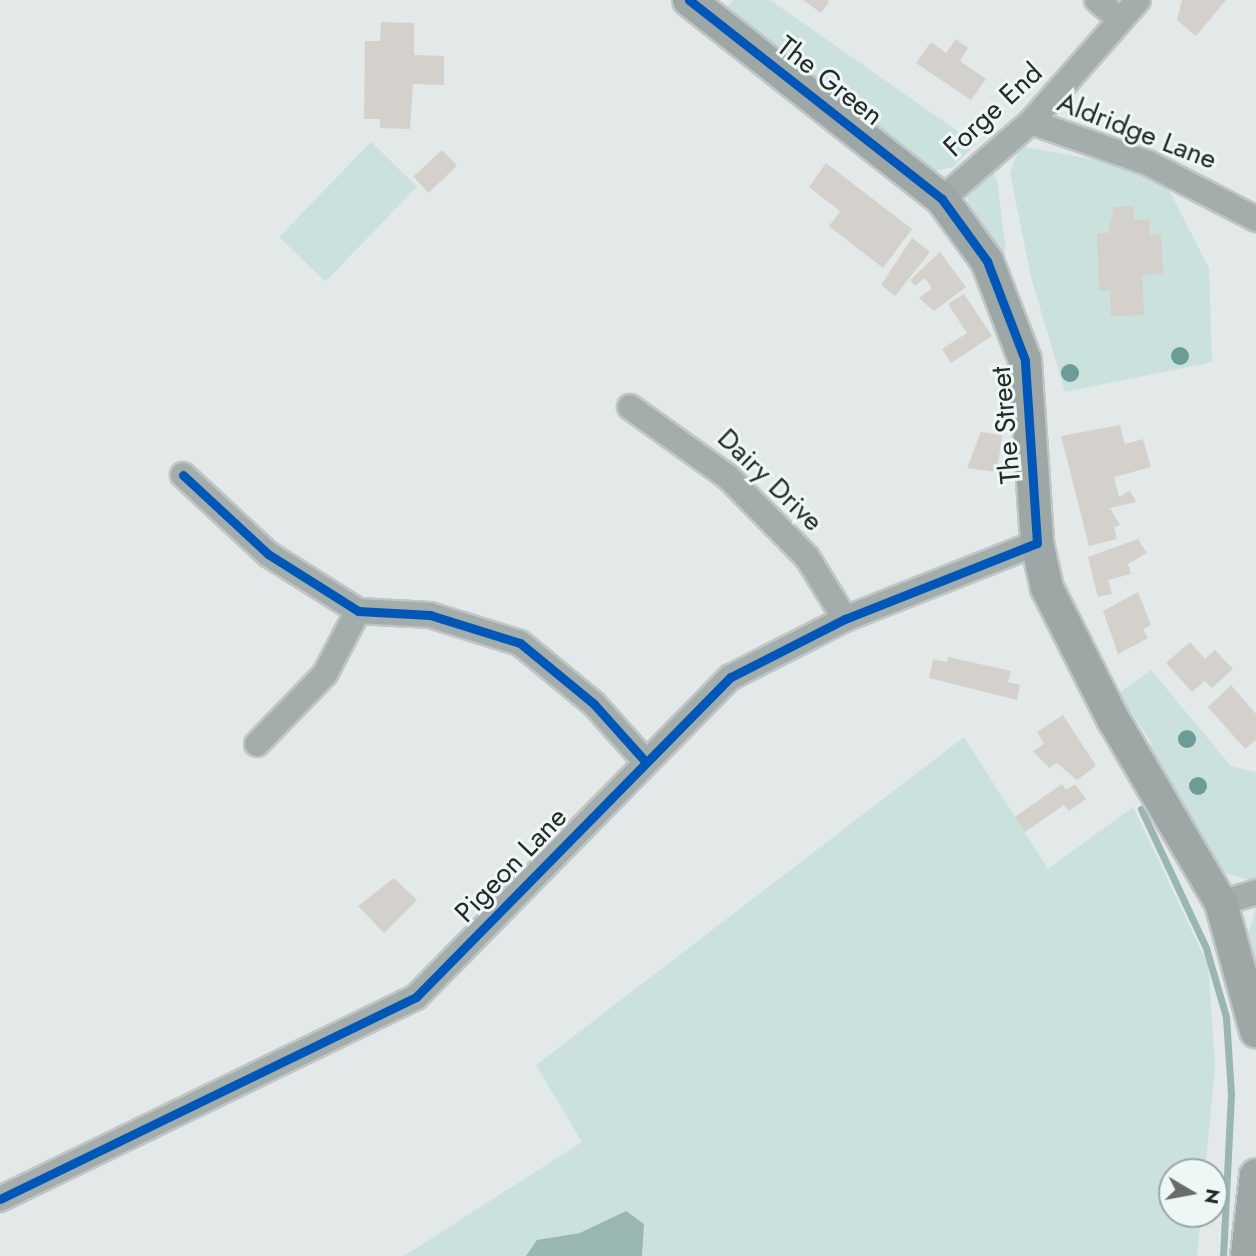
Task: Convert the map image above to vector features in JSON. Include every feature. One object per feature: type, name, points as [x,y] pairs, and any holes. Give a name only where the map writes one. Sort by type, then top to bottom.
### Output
[{"type":"main road","name":"The Green","points":[[689,0],[942,200]]},
{"type":"main road","name":"The Street","points":[[942,200],[987,261],[1025,360],[1037,543],[1069,638],[1221,903],[1256,1031]]},
{"type":"main road","points":[[1247,1256],[1256,1175]]},
{"type":"street","points":[[1097,0],[1120,19]]},
{"type":"street","name":"Forge End","points":[[942,200],[1031,122],[1139,0]]},
{"type":"street","name":"Aldridge Lane","points":[[1031,122],[1149,163],[1256,219]]},
{"type":"street","name":"Dairy Drive","points":[[631,407],[728,477],[807,557],[845,619]]},
{"type":"street","points":[[183,475],[268,554],[358,611],[430,615],[520,643],[584,695],[644,760]]},
{"type":"street","name":"Pigeon Lane","points":[[0,1199],[416,997],[644,760],[731,677],[845,619],[1037,543]]},
{"type":"street","points":[[257,744],[325,674],[358,611]]},
{"type":"street","points":[[1221,903],[1256,892]]},
{"type":"green space","points":[[733,0],[770,0],[976,144],[953,167],[931,172],[724,12]]},
{"type":"green space","points":[[371,142],[417,186],[325,281],[279,237]]},
{"type":"green space","points":[[1020,146],[1135,167],[1167,186],[1209,268],[1212,362],[1065,392],[1031,277],[1010,173]]},
{"type":"green space","points":[[989,165],[997,180],[1006,251],[997,251],[969,210],[967,189]]},
{"type":"green space","points":[[1151,670],[1231,766],[1256,772],[1256,882],[1221,872],[1136,753],[1152,744],[1119,693]]},
{"type":"green space","points":[[964,737],[1048,869],[1133,807],[1208,965],[1215,1066],[1206,1158],[1158,1158],[1158,1228],[1200,1228],[1197,1256],[404,1256],[582,1142],[536,1065]]},
{"type":"green space","points":[[1256,907],[1256,1031],[1247,938]]},
{"type":"water","points":[[626,1211],[644,1224],[642,1256],[526,1256],[537,1240],[580,1233]]},
{"type":"building","points":[[803,0],[827,0],[829,2],[821,13]]},
{"type":"building","points":[[1182,0],[1226,0],[1196,36],[1177,20]]},
{"type":"building","points":[[381,22],[414,23],[414,55],[444,56],[444,85],[413,84],[410,129],[380,128],[380,119],[364,119],[365,41],[380,41]]},
{"type":"building","points":[[956,39],[968,48],[960,61],[986,79],[971,100],[916,63],[931,42],[946,53]]},
{"type":"building","points":[[442,150],[457,166],[428,193],[413,177]]},
{"type":"building","points":[[826,163],[912,229],[883,268],[829,226],[840,211],[809,187]]},
{"type":"building","points":[[1134,206],[1134,220],[1149,219],[1150,235],[1161,234],[1163,274],[1142,275],[1144,315],[1111,316],[1110,290],[1099,291],[1097,233],[1108,233],[1114,207]]},
{"type":"building","points":[[912,238],[930,252],[895,296],[881,285]]},
{"type":"building","points":[[940,252],[966,287],[934,311],[919,298],[932,288],[925,278],[915,286],[910,280]]},
{"type":"building","points":[[964,294],[992,336],[951,363],[942,349],[967,333],[948,304]]},
{"type":"building","points":[[1120,425],[1125,444],[1143,439],[1151,467],[1114,477],[1119,497],[1130,491],[1136,502],[1110,508],[1120,525],[1114,527],[1117,539],[1089,546],[1061,436]]},
{"type":"building","points":[[981,432],[1002,435],[997,472],[967,468]]},
{"type":"building","points":[[1138,539],[1147,553],[1128,564],[1131,574],[1108,580],[1112,594],[1098,597],[1088,557]]},
{"type":"building","points":[[1138,592],[1151,625],[1143,629],[1148,638],[1118,654],[1103,611]]},
{"type":"building","points":[[1190,642],[1205,659],[1215,650],[1233,669],[1212,688],[1205,681],[1192,692],[1166,663]]},
{"type":"building","points":[[948,657],[1011,671],[1008,682],[1020,685],[1017,700],[929,678],[933,659],[947,662]]},
{"type":"building","points":[[1231,685],[1256,714],[1256,740],[1245,749],[1208,707]]},
{"type":"building","points":[[1063,715],[1096,766],[1077,780],[1057,763],[1049,768],[1033,751],[1044,744],[1037,732]]},
{"type":"building","points":[[1062,784],[1066,790],[1075,784],[1086,799],[1069,811],[1064,805],[1025,832],[1015,817]]},
{"type":"building","points":[[394,878],[417,900],[384,933],[358,906]]},
{"type":"waterway","points":[[1141,809],[1206,948],[1226,1017],[1231,1094],[1223,1256]]},
{"type":"cycle path","points":[[0,1199],[416,997],[731,677],[845,619],[1037,543],[1025,360],[987,261],[942,199],[689,0]]},
{"type":"cycle path","points":[[183,475],[268,554],[358,611],[430,615],[520,643],[594,704],[644,760]]}]
